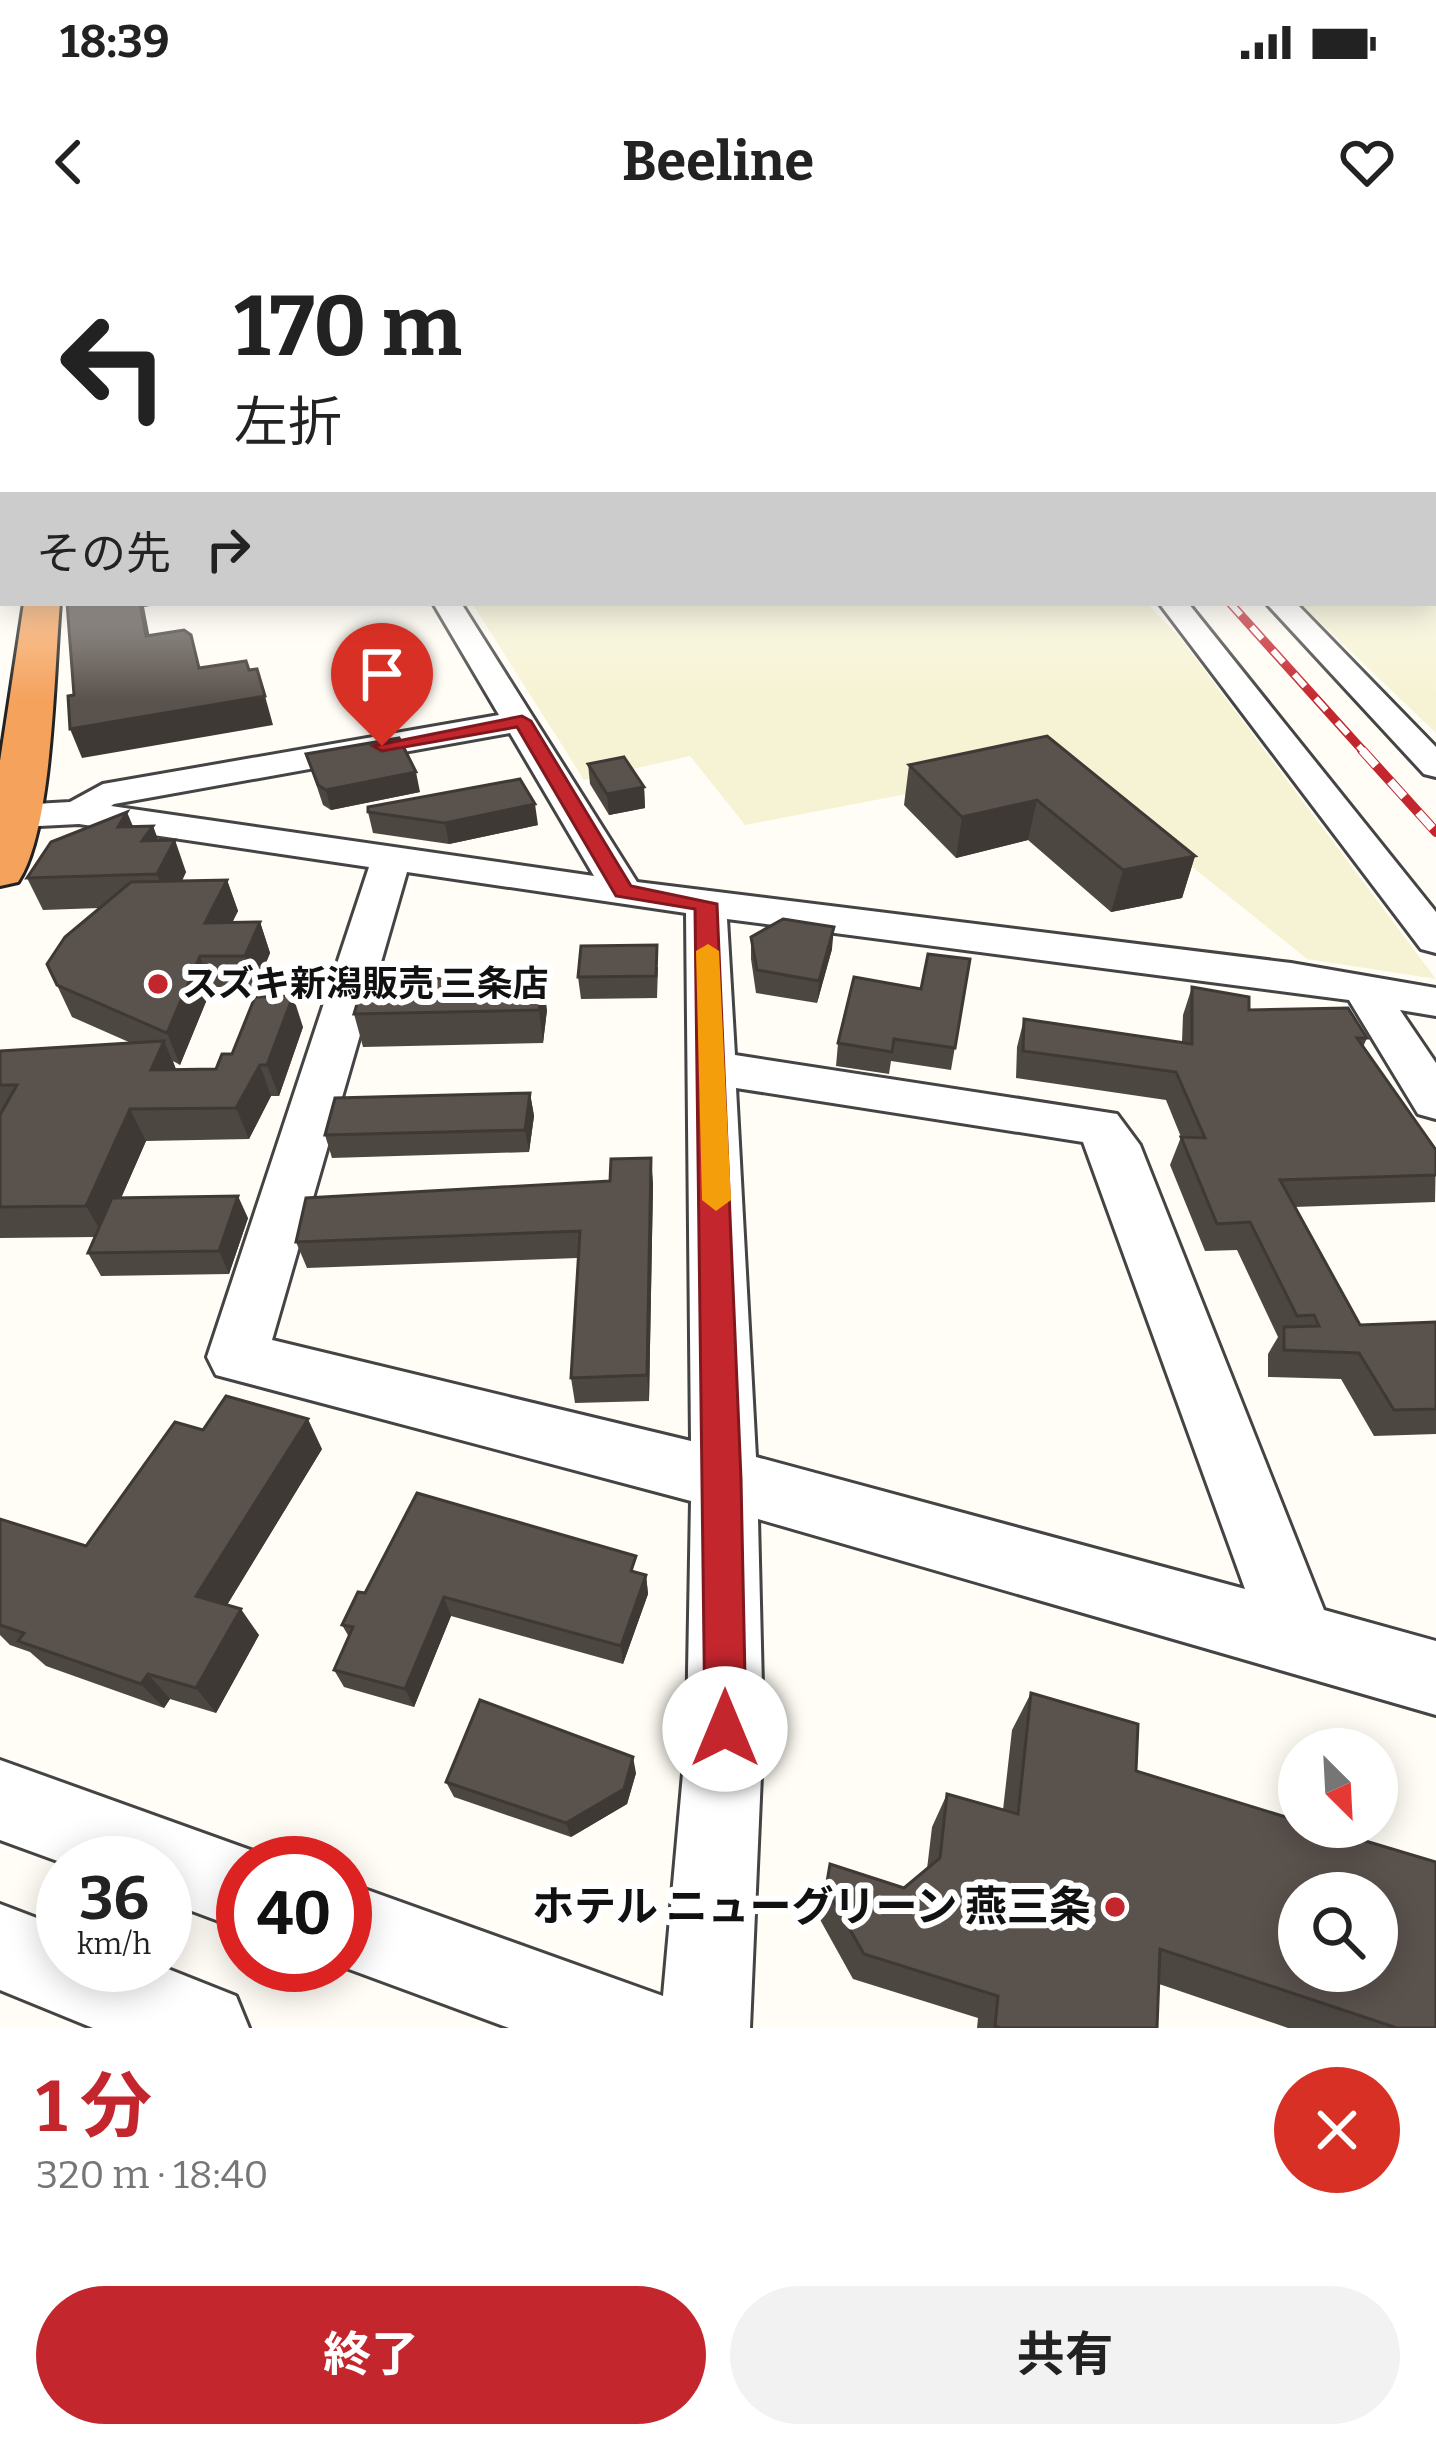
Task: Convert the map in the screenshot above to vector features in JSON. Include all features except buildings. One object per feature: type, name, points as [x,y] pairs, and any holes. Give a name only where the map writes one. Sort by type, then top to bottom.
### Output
[{"type":"highway","points":[[0,871],[42,606]]},
{"type":"street","points":[[449,606],[623,891]]},
{"type":"street","points":[[1175,606],[1436,940]]},
{"type":"street","points":[[1283,606],[1436,767]]},
{"type":"street","points":[[79,813],[103,795],[522,721]]},
{"type":"street","points":[[8,816],[79,813],[706,904],[1291,976],[1433,1006]]},
{"type":"street","points":[[391,860],[238,1357],[724,1479],[1436,1678]]},
{"type":"street","points":[[705,2028],[725,1729],[724,1479],[706,904]]},
{"type":"street","points":[[1366,990],[1436,1102]]},
{"type":"street","points":[[713,1068],[1099,1127],[1114,1145],[1299,1640]]},
{"type":"street","points":[[0,1800],[216,1878]]},
{"type":"street","points":[[372,1934],[632,2028]]},
{"type":"street","points":[[0,1947],[204,2028]]},
{"type":"shaded area","points":[[474,606],[1150,606],[1181,639],[1436,979],[1307,959],[1064,764],[745,825],[690,756],[584,780]]},
{"type":"shaded area","points":[[1303,606],[1436,606],[1436,733]]},
{"type":"railway","points":[[1233,606],[1365,753]]},
{"type":"railway","points":[[1362,750],[1436,832]]},
{"type":"slow traffic","points":[[708,951],[716,1200]]},
{"type":"place","name":"スズキ新潟販売 三条店","points":[[158,984]]},
{"type":"place","name":"ホテル ニューグリーン 燕三条","points":[[1115,1907]]},
{"type":"route","points":[[382,746],[522,721],[623,891],[706,904],[724,1479],[725,1729]]}]
